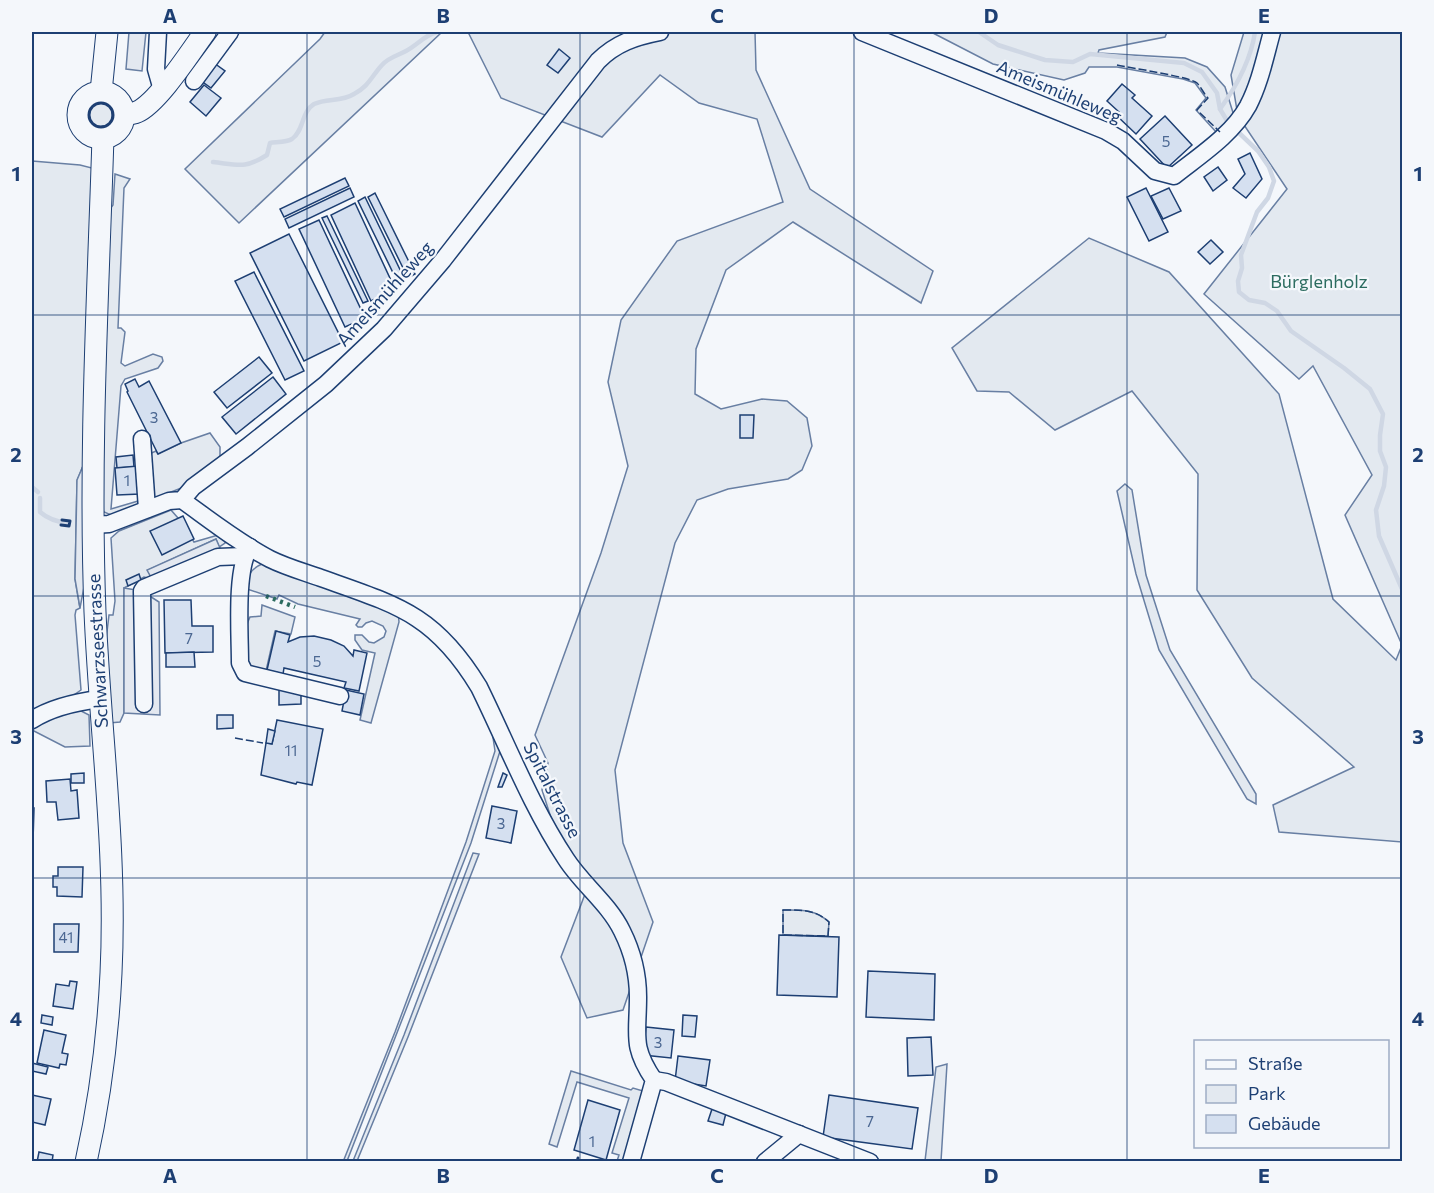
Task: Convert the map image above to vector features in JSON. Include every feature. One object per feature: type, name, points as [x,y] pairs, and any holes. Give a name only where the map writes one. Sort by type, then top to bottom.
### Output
[{"type":"main road","points":[[101,92],[107,32]]},
{"type":"main road","points":[[123,114],[134,113],[144,108],[162,90],[205,32]]},
{"type":"main road","points":[[101,92],[114,96],[122,107],[123,114],[123,121],[116,132],[103,138],[89,135],[83,130],[78,116],[82,102],[87,97],[101,92]]},
{"type":"main road","name":"Schwarzseestrasse","points":[[86,1161],[106,1044],[111,971],[111,891],[93,525],[93,443],[103,138]]},
{"type":"street","points":[[158,32],[156,69],[162,90]]},
{"type":"street","points":[[194,81],[230,32]]},
{"type":"street","name":"Ameismühleweg","points":[[182,500],[193,487],[326,384],[384,329],[443,260],[534,145],[588,72],[607,52],[633,38],[660,32]]},
{"type":"street","name":"Ameismühleweg","points":[[862,32],[1106,131],[1123,141],[1155,171],[1174,176],[1223,137],[1245,111],[1257,87],[1272,32]]},
{"type":"street","points":[[142,439],[147,509]]},
{"type":"street","points":[[93,525],[109,524],[169,501],[182,500]]},
{"type":"street","name":"Spitalstrasse","points":[[182,500],[247,551],[406,611],[434,630],[457,653],[479,687],[547,828],[567,860],[614,917],[623,933],[636,972],[637,1044],[642,1063],[654,1080]]},
{"type":"street","points":[[144,704],[142,591],[144,588],[218,557],[247,551],[240,590],[240,663],[245,673],[340,696]]},
{"type":"street","points":[[32,720],[64,706],[100,699]]},
{"type":"street","points":[[631,1161],[654,1080],[666,1082],[870,1161]]},
{"type":"street","points":[[765,1161],[798,1134]]},
{"type":"green space","points":[[325,32],[442,32],[239,223],[185,169]]},
{"type":"green space","points":[[468,32],[755,32],[756,70],[810,189],[933,271],[921,303],[793,222],[726,270],[696,349],[695,394],[721,409],[762,399],[787,401],[807,418],[812,446],[802,470],[788,479],[728,489],[697,500],[675,543],[615,770],[623,843],[653,922],[623,1010],[587,1018],[561,957],[590,881],[554,827],[542,790],[548,763],[535,735],[601,553],[628,466],[608,382],[621,320],[677,241],[783,202],[757,119],[699,103],[660,75],[602,137],[501,98]]},
{"type":"green space","points":[[931,32],[1167,32],[1165,37],[1099,50],[1098,53],[1185,58],[1207,67],[1225,87],[1235,119],[1217,133],[1196,110],[1206,98],[1195,83],[1183,79],[1117,67],[1089,67],[1085,73],[1064,80],[993,64]]},
{"type":"green space","name":"Bürglenholz","points":[[1244,32],[1402,32],[1402,645],[1345,515],[1372,475],[1313,366],[1299,379],[1204,294],[1287,189],[1238,116],[1231,75]]},
{"type":"green space","points":[[101,103],[106,104],[112,110],[112,120],[106,126],[101,127],[96,126],[90,120],[89,115],[90,110],[96,104]]},
{"type":"green space","points":[[32,161],[92,168],[94,195],[83,466],[77,481],[75,579],[80,608],[76,610],[75,615],[81,690],[71,697],[77,709],[89,715],[90,746],[65,747],[32,730]]},
{"type":"green space","points":[[115,174],[130,179],[124,188],[118,328],[125,332],[121,363],[125,366],[153,354],[162,357],[163,361],[158,368],[125,379],[121,386],[111,509],[143,498],[142,503],[111,515],[104,512],[101,507],[110,209],[113,205]]},
{"type":"green space","points":[[1089,238],[1169,272],[1279,394],[1333,599],[1396,660],[1402,645],[1402,842],[1279,832],[1273,805],[1354,767],[1252,678],[1197,590],[1198,474],[1132,391],[1055,430],[1009,392],[977,391],[952,348]]},
{"type":"green space","points":[[210,433],[220,447],[220,459],[184,487],[153,499],[147,455],[156,451],[158,454]]},
{"type":"green space","points":[[1125,484],[1132,490],[1146,575],[1170,650],[1256,794],[1256,804],[1247,799],[1159,650],[1136,574],[1117,491]]},
{"type":"green space","points":[[171,510],[185,526],[194,542],[218,535],[225,540],[225,543],[219,547],[216,539],[148,570],[152,579],[144,577],[124,588],[124,713],[120,722],[109,723],[106,640],[109,615],[113,615],[115,601],[111,538],[119,531]]},
{"type":"green space","points":[[264,563],[398,611],[399,622],[371,723],[360,720],[375,653],[362,650],[355,640],[355,635],[362,635],[369,642],[374,643],[384,637],[386,631],[383,626],[372,621],[358,627],[356,625],[360,619],[298,604],[279,595],[277,599],[247,589],[250,573]]},
{"type":"green space","points":[[262,605],[295,617],[291,634],[275,631],[266,671],[251,669],[245,643],[246,628],[250,617],[261,616]]},
{"type":"green space","points":[[492,731],[501,748],[471,843],[347,1161],[343,1162],[395,1032],[466,842],[495,751]]},
{"type":"green space","points":[[473,853],[479,854],[408,1037],[357,1161],[353,1161],[404,1035]]},
{"type":"green space","points":[[783,910],[813,912],[824,918],[829,922],[828,936],[783,935]]},
{"type":"green space","points":[[947,1064],[941,1161],[925,1161],[936,1067]]},
{"type":"green space","points":[[571,1071],[631,1090],[633,1088],[643,1091],[624,1161],[617,1161],[619,1155],[612,1153],[629,1098],[577,1082],[557,1147],[549,1144]]},
{"type":"shaded area","points":[[129,32],[146,32],[142,71],[126,69]]},
{"type":"shaded area","points":[[85,466],[84,587],[80,608],[75,579],[77,480]]},
{"type":"shaded area","points":[[216,539],[220,548],[152,579],[147,570]]},
{"type":"shaded area","points":[[124,588],[142,591],[159,602],[160,715],[124,713]]},
{"type":"building","points":[[559,49],[570,58],[558,73],[547,65]]},
{"type":"building","points":[[214,63],[225,71],[211,88],[200,80]]},
{"type":"building","points":[[1122,84],[1135,95],[1132,98],[1152,116],[1136,134],[1116,115],[1119,112],[1107,101]]},
{"type":"building","points":[[204,85],[221,98],[206,116],[190,102]]},
{"type":"building","points":[[1165,116],[1192,145],[1167,168],[1140,139]]},
{"type":"building","points":[[1250,153],[1262,179],[1246,198],[1233,188],[1245,174],[1238,159]]},
{"type":"building","points":[[1218,167],[1227,180],[1213,191],[1204,177]]},
{"type":"building","points":[[345,178],[349,186],[284,217],[280,209]]},
{"type":"building","points":[[350,188],[354,197],[289,228],[285,219]]},
{"type":"building","points":[[1146,188],[1168,232],[1149,241],[1127,197]]},
{"type":"building","points":[[1169,188],[1181,211],[1163,219],[1151,196]]},
{"type":"building","points":[[375,193],[415,274],[408,278],[368,197]]},
{"type":"building","points":[[365,197],[405,280],[398,283],[358,201]]},
{"type":"building","points":[[355,203],[395,289],[371,301],[331,215]]},
{"type":"building","points":[[327,216],[368,301],[363,303],[322,218]]},
{"type":"building","points":[[319,220],[365,318],[345,327],[299,229]]},
{"type":"building","points":[[289,234],[343,342],[304,361],[250,253]]},
{"type":"building","points":[[1211,240],[1223,252],[1210,264],[1198,252]]},
{"type":"building","points":[[254,272],[304,371],[285,380],[235,281]]},
{"type":"building","points":[[259,357],[272,373],[227,408],[214,392]]},
{"type":"building","points":[[273,377],[286,394],[236,434],[222,417]]},
{"type":"building","points":[[135,379],[139,387],[149,381],[181,443],[158,454],[127,392],[125,384]]},
{"type":"building","points":[[740,415],[754,415],[753,438],[740,438]]},
{"type":"building","points":[[133,455],[134,467],[117,468],[116,457]]},
{"type":"building","points":[[138,466],[140,494],[117,495],[115,468]]},
{"type":"building","points":[[183,516],[194,539],[162,555],[150,531]]},
{"type":"building","points":[[139,574],[141,580],[128,586],[126,580]]},
{"type":"building","points":[[164,600],[191,600],[192,626],[213,626],[213,652],[165,653]]},
{"type":"building","points":[[276,631],[290,635],[288,642],[300,637],[314,636],[344,646],[353,656],[354,650],[367,653],[359,691],[344,688],[346,682],[284,668],[283,674],[267,670]]},
{"type":"building","points":[[194,652],[195,667],[166,667],[166,653]]},
{"type":"building","points":[[279,688],[301,693],[301,704],[279,705]]},
{"type":"building","points":[[346,690],[364,694],[360,715],[342,711]]},
{"type":"building","points":[[217,715],[233,715],[233,728],[217,729]]},
{"type":"building","points":[[277,720],[323,729],[312,785],[297,782],[296,784],[261,775],[266,743],[272,744]]},
{"type":"building","points":[[268,729],[275,731],[272,744],[266,743]]},
{"type":"building","points":[[84,773],[84,783],[71,783],[71,774]]},
{"type":"building","points":[[503,773],[507,775],[502,787],[498,787]]},
{"type":"building","points":[[70,779],[71,791],[77,790],[79,818],[58,820],[56,802],[47,802],[46,781]]},
{"type":"building","points":[[492,806],[517,811],[511,843],[486,838]]},
{"type":"building","points":[[32,808],[34,808],[33,841],[32,841]]},
{"type":"building","points":[[58,867],[83,867],[82,897],[57,896],[57,887],[53,887],[53,876],[58,876]]},
{"type":"building","points":[[54,924],[79,924],[78,952],[54,952]]},
{"type":"building","points":[[779,935],[839,937],[837,997],[777,995]]},
{"type":"building","points":[[868,971],[935,974],[934,1020],[866,1017]]},
{"type":"building","points":[[70,981],[77,982],[73,1009],[53,1006],[56,984],[69,986]]},
{"type":"building","points":[[42,1015],[53,1017],[52,1025],[41,1023]]},
{"type":"building","points":[[683,1015],[697,1016],[695,1037],[682,1036]]},
{"type":"building","points":[[646,1027],[674,1030],[671,1058],[643,1055]]},
{"type":"building","points":[[44,1030],[66,1035],[62,1053],[68,1054],[66,1065],[60,1064],[59,1068],[37,1063]]},
{"type":"building","points":[[931,1037],[933,1075],[908,1076],[907,1038]]},
{"type":"building","points":[[678,1056],[710,1060],[706,1086],[675,1081]]},
{"type":"building","points":[[32,1063],[48,1067],[46,1074],[32,1071]]},
{"type":"building","points":[[32,1095],[51,1099],[45,1125],[32,1122]]},
{"type":"building","points":[[829,1095],[918,1108],[912,1149],[823,1137]]},
{"type":"building","points":[[588,1100],[620,1110],[606,1160],[574,1150]]},
{"type":"building","points":[[712,1109],[726,1113],[723,1125],[708,1121]]},
{"type":"building","points":[[39,1152],[53,1155],[52,1162],[37,1162]]},
{"type":"waterway","points":[[213,162],[242,165],[267,155],[270,143],[287,141],[296,136],[307,112],[314,104],[354,94],[367,84],[387,60],[437,32]]},
{"type":"waterway","points":[[979,32],[998,45],[1045,60],[1073,62],[1090,54],[1184,63],[1202,72],[1217,93],[1220,109],[1229,124]]},
{"type":"waterway","points":[[1220,109],[1242,72],[1255,32]]},
{"type":"waterway","points":[[1236,130],[1258,151],[1269,167],[1274,181],[1268,198],[1257,212],[1241,255],[1239,292],[1249,300],[1265,303],[1277,311],[1291,331],[1370,389],[1383,414],[1380,451],[1386,467],[1384,486],[1376,510],[1379,536],[1402,589]]},
{"type":"waterway","points":[[32,487],[38,492]]},
{"type":"waterway","points":[[40,498],[40,512],[53,520],[68,523]]},
{"type":"hedge","points":[[266,596],[295,607]]},
{"type":"fence","points":[[1117,65],[1173,75],[1197,83],[1208,98],[1197,110],[1220,132]]},
{"type":"fence","points":[[235,738],[263,743]]},
{"type":"fence","points":[[783,910],[813,912],[824,918],[829,922],[828,936],[783,935],[783,910]]},
{"type":"wall","points":[[101,103],[106,104],[112,110],[113,115],[112,120],[106,126],[101,127],[96,126],[90,120],[89,115],[90,110],[96,104],[101,103]]},
{"type":"wall","points":[[61,525],[69,526],[70,521],[62,520]]},
{"type":"wall","points":[[577,1162],[578,1158]]}]
